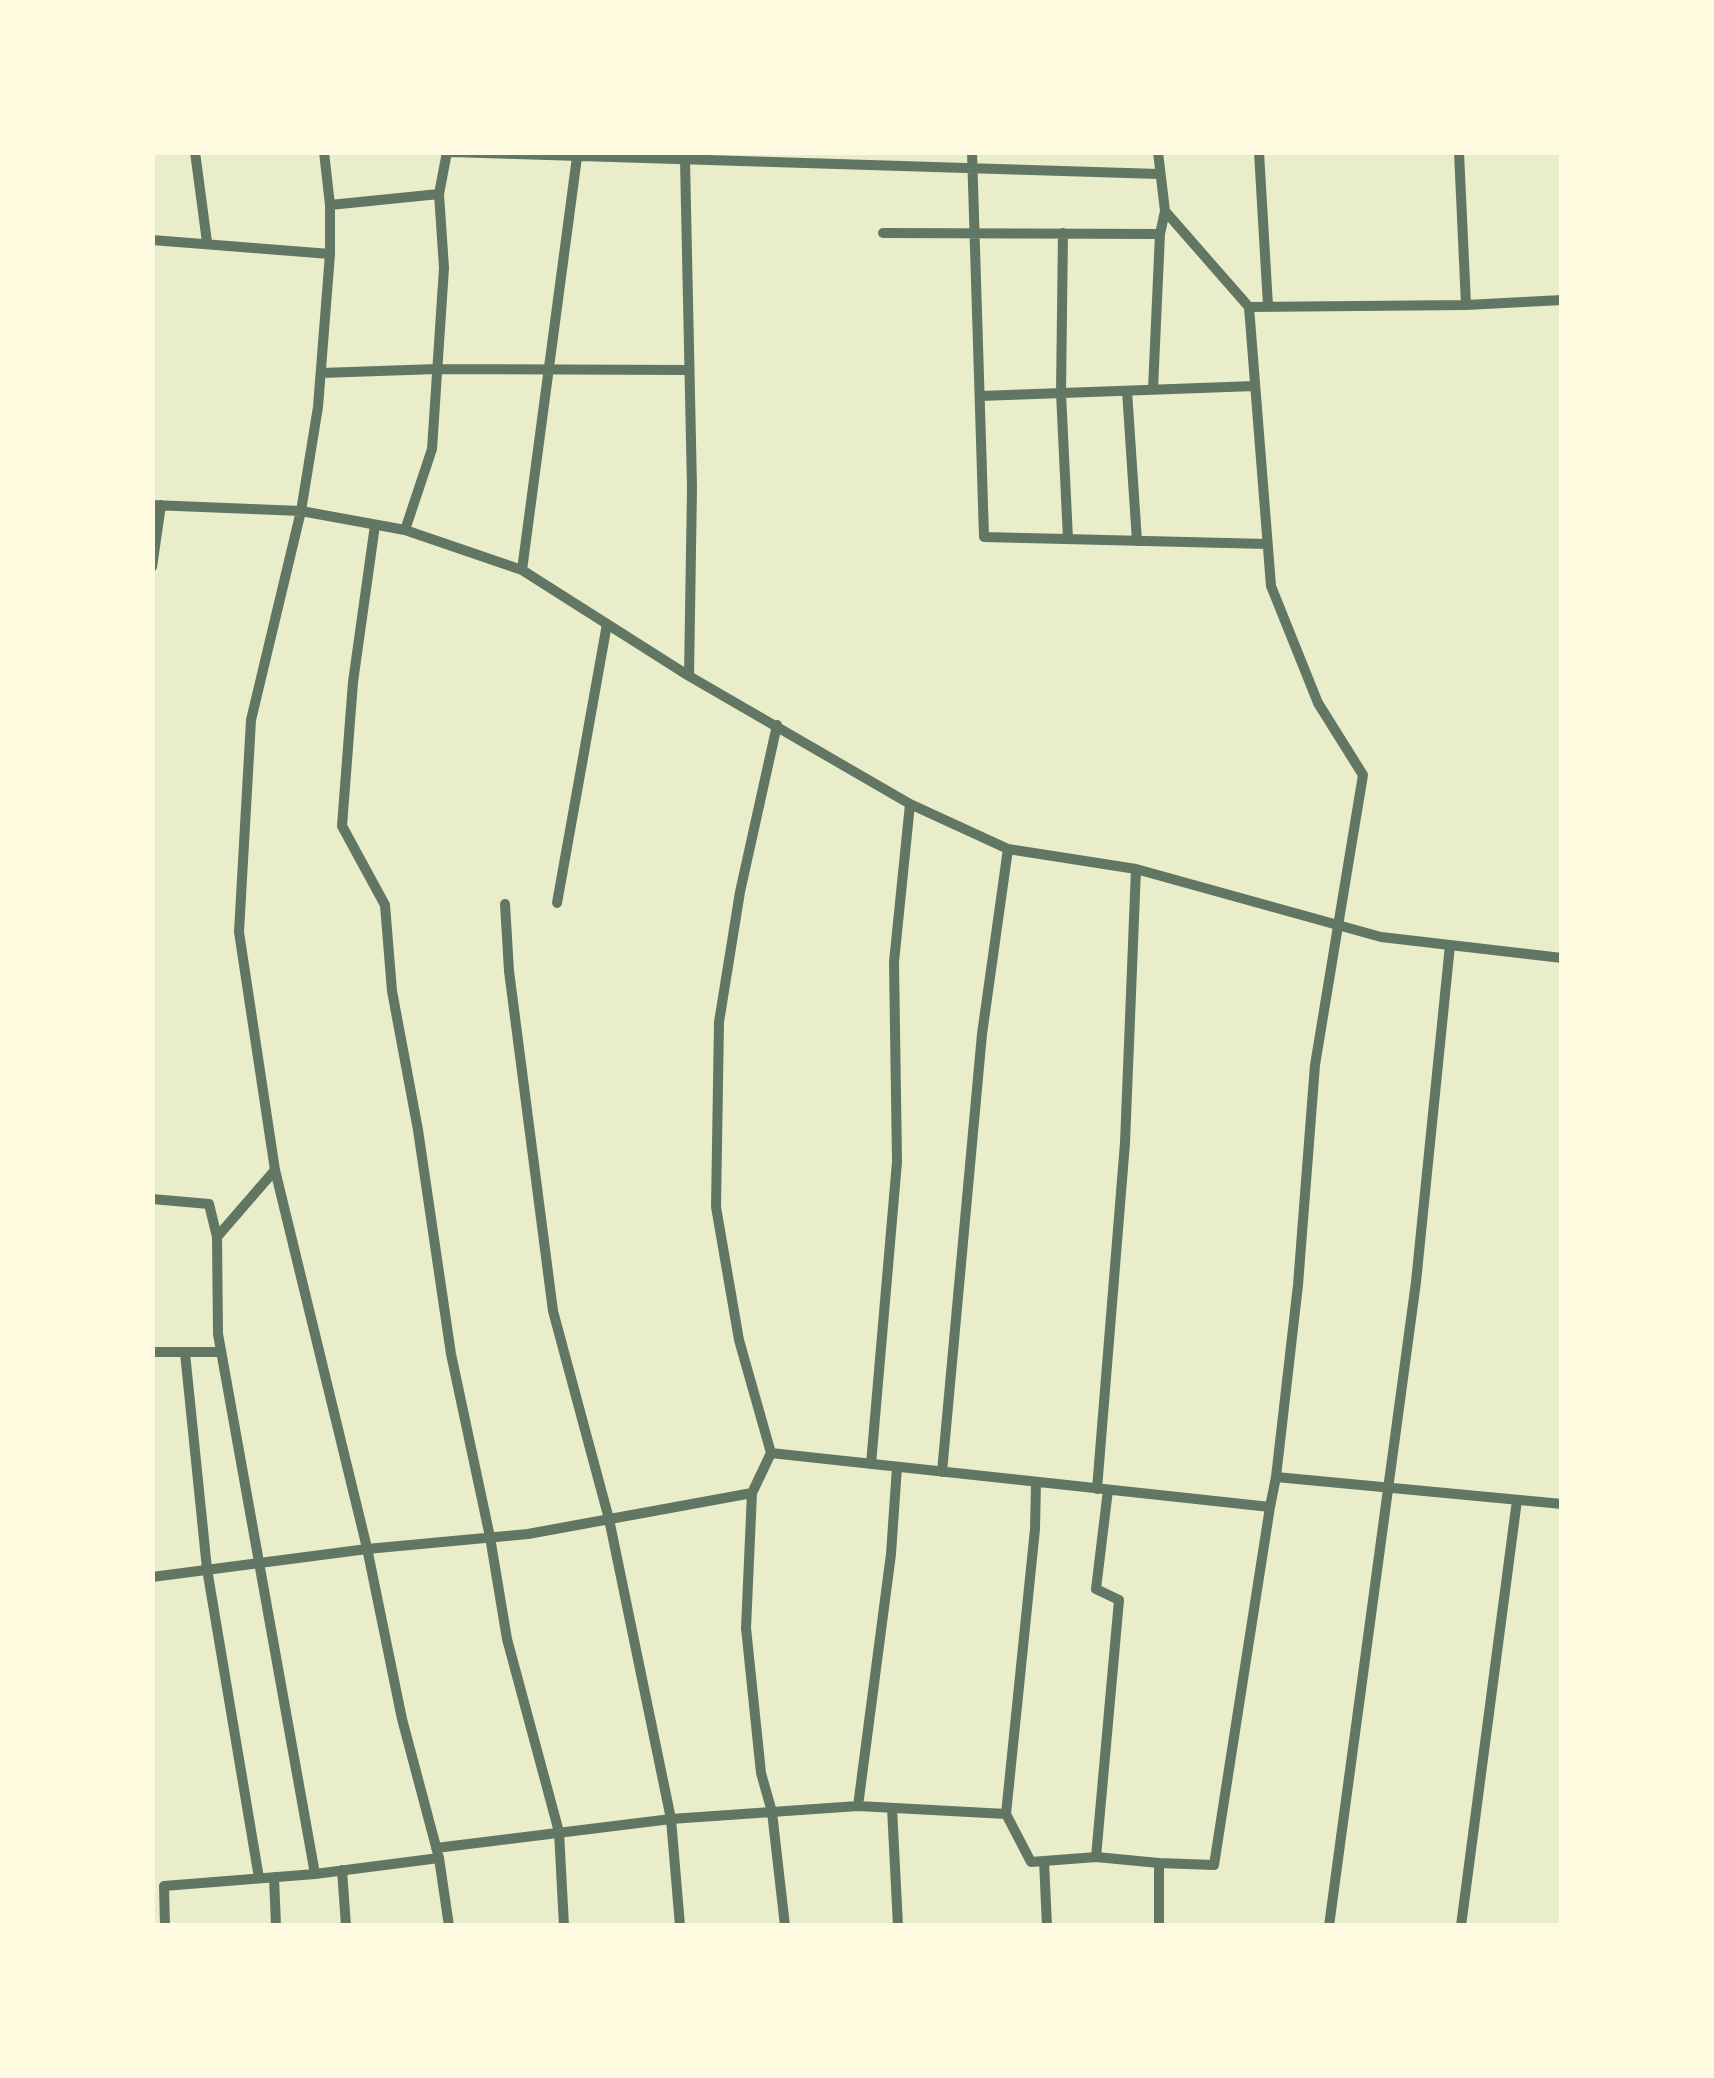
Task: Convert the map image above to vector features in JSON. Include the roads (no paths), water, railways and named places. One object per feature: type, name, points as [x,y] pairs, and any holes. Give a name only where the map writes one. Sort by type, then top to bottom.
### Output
[{"type":"street","points":[[195,152],[206,242]]},
{"type":"street","points":[[324,152],[330,254],[321,373],[301,511],[251,720],[239,932],[275,1170],[367,1549],[402,1719],[438,1853],[448,1926]]},
{"type":"street","points":[[406,530],[432,450],[444,268],[439,194],[449,152],[685,160],[745,157],[1159,174]]},
{"type":"street","points":[[972,152],[984,537],[1268,544]]},
{"type":"street","points":[[1153,390],[1160,234],[1165,211],[1158,152]]},
{"type":"street","points":[[1259,152],[1268,306]]},
{"type":"street","points":[[1459,152],[1466,305]]},
{"type":"street","points":[[522,570],[577,157]]},
{"type":"street","points":[[685,160],[689,676]]},
{"type":"street","points":[[330,205],[439,194]]},
{"type":"street","points":[[1036,1482],[1006,1814],[1031,1862],[1096,1857],[1214,1865],[1276,1477],[1298,1285],[1315,1065],[1362,775],[1318,703],[1271,586],[1249,307],[1165,211]]},
{"type":"street","points":[[883,233],[1160,234]]},
{"type":"street","points":[[1062,233],[1060,393],[1068,539]]},
{"type":"street","points":[[152,240],[330,254]]},
{"type":"street","points":[[1249,307],[1562,300]]},
{"type":"street","points":[[321,373],[437,369],[689,370]]},
{"type":"street","points":[[980,396],[1256,386]]},
{"type":"street","points":[[1127,390],[1136,541]]},
{"type":"street","points":[[152,567],[157,505],[301,511],[406,530],[522,570],[689,676],[910,804],[1008,849],[1136,868],[1382,937],[1562,958]]},
{"type":"street","points":[[375,525],[353,682],[342,826],[385,904],[392,991],[418,1130],[451,1354],[507,1639],[558,1832],[564,1926]]},
{"type":"street","points":[[557,904],[607,624]]},
{"type":"street","points":[[777,725],[740,892],[718,1022],[716,1207],[739,1340],[771,1453],[752,1493],[746,1628],[784,1926]]},
{"type":"street","points":[[872,1464],[897,1162],[894,962],[910,804]]},
{"type":"street","points":[[942,1472],[982,1034],[1008,849]]},
{"type":"street","points":[[1096,1857],[1118,1600],[1096,1590],[1125,1143],[1136,868]]},
{"type":"street","points":[[504,904],[553,1311],[609,1519],[671,1820],[680,1926]]},
{"type":"street","points":[[1329,1926],[1416,1282],[1450,945]]},
{"type":"street","points":[[217,1237],[275,1170]]},
{"type":"street","points":[[152,1199],[210,1204],[217,1237],[218,1334],[316,1874]]},
{"type":"street","points":[[152,1352],[222,1352]]},
{"type":"street","points":[[185,1353],[207,1570],[259,1878]]},
{"type":"street","points":[[771,1453],[1270,1508]]},
{"type":"street","points":[[858,1806],[891,1554],[897,1467]]},
{"type":"street","points":[[1276,1477],[1562,1504]]},
{"type":"street","points":[[152,1577],[490,1537],[752,1493]]},
{"type":"street","points":[[1461,1926],[1518,1500]]},
{"type":"street","points":[[165,1926],[158,1886],[316,1874],[558,1832],[858,1806],[1006,1814]]},
{"type":"street","points":[[892,1808],[898,1926]]},
{"type":"street","points":[[1044,1861],[1047,1926]]},
{"type":"street","points":[[1159,1863],[1159,1926]]},
{"type":"street","points":[[342,1870],[346,1926]]},
{"type":"street","points":[[274,1877],[276,1926]]}]
